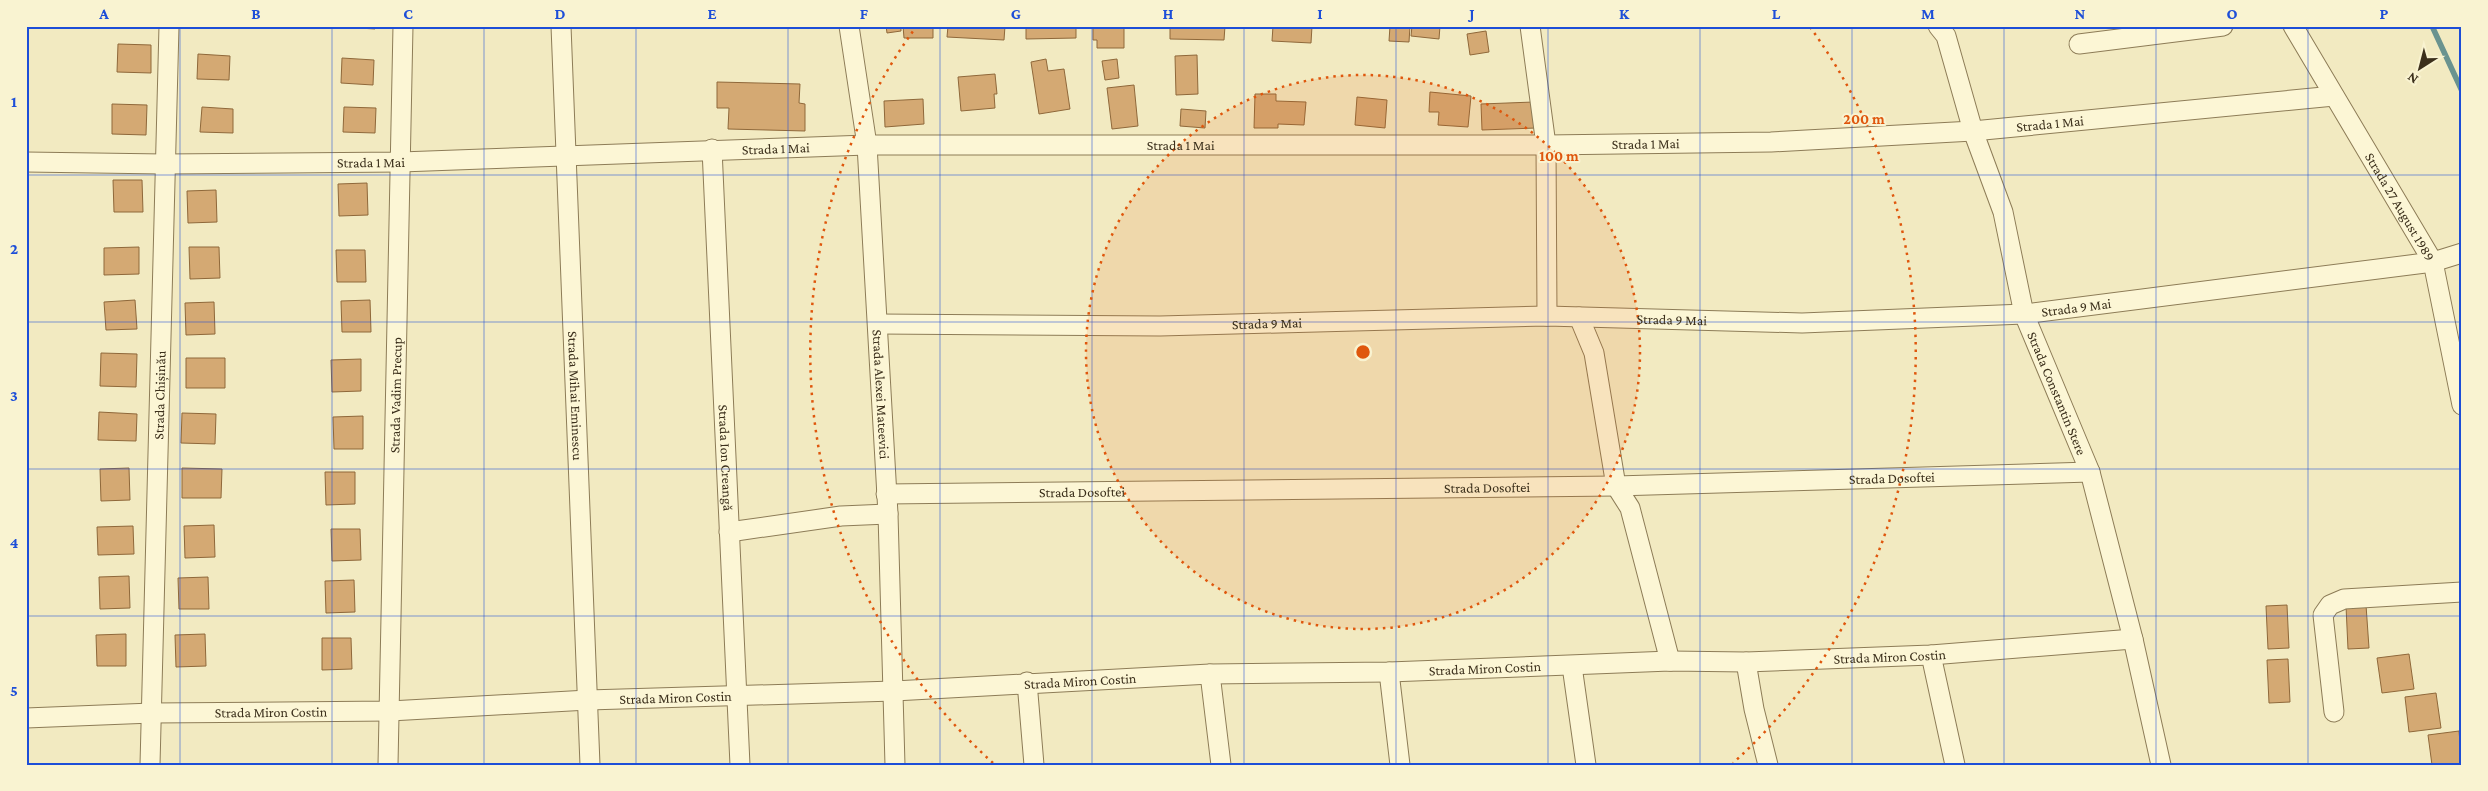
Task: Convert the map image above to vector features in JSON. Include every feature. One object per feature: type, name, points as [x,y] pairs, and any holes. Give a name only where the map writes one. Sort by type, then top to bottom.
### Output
[{"type":"street","name":"Strada Chișinău","points":[[150,765],[169,26]]},
{"type":"street","name":"Strada Vadim Precup","points":[[388,765],[403,26]]},
{"type":"street","name":"Strada Mihai Eminescu","points":[[561,26],[590,765]]},
{"type":"street","name":"Strada Alexei Mateevici","points":[[849,26],[867,145],[888,514],[895,765]]},
{"type":"street","points":[[1530,26],[1546,145],[1547,316]]},
{"type":"street","name":"Strada Constantin Stere","points":[[1938,26],[1946,36],[1974,131],[2003,212],[2024,314],[2090,472],[2133,639],[2160,765]]},
{"type":"street","points":[[2079,44],[2223,26]]},
{"type":"street","name":"Strada 27 August 1989","points":[[2293,26],[2433,262],[2462,405]]},
{"type":"street","name":"Strada 1 Mai","points":[[26,162],[164,164],[401,162],[566,157],[712,149],[867,145],[1546,145],[1771,142],[1974,131],[2334,96]]},
{"type":"street","name":"Strada Ion Creangă","points":[[712,149],[740,765]]},
{"type":"street","name":"Strada 9 Mai","points":[[878,324],[1160,326],[1547,316],[1802,323],[2024,314],[2433,262],[2462,254]]},
{"type":"street","points":[[1579,317],[1594,353],[1616,486],[1630,508],[1670,661]]},
{"type":"street","name":"Strada Dosoftei","points":[[886,494],[1616,486],[2090,472]]},
{"type":"street","points":[[729,532],[841,516],[888,514]]},
{"type":"street","points":[[2334,712],[2324,615],[2330,605],[2344,599],[2462,592]]},
{"type":"street","name":"Strada Miron Costin","points":[[26,718],[152,714],[390,711],[588,700],[894,691],[1027,682],[1210,674],[1389,672],[1670,661],[1746,662],[1931,655],[2133,639]]},
{"type":"street","points":[[1931,655],[1955,765]]},
{"type":"street","points":[[1746,662],[1754,709],[1768,765]]},
{"type":"street","points":[[1572,666],[1586,765]]},
{"type":"street","points":[[1389,672],[1400,765]]},
{"type":"street","points":[[1210,674],[1221,765]]},
{"type":"street","points":[[1027,682],[1034,765]]},
{"type":"building","points":[[375,26],[375,29],[343,27]]},
{"type":"building","points":[[886,26],[901,26],[901,31],[887,33]]},
{"type":"building","points":[[903,26],[933,26],[933,38],[904,38]]},
{"type":"building","points":[[948,26],[1005,26],[1004,40],[947,37]]},
{"type":"building","points":[[1026,26],[1076,26],[1076,38],[1026,39]]},
{"type":"building","points":[[1093,26],[1124,26],[1124,48],[1097,48],[1097,40],[1093,40]]},
{"type":"building","points":[[1170,26],[1225,26],[1224,40],[1170,39]]},
{"type":"building","points":[[1273,26],[1312,26],[1311,43],[1272,41]]},
{"type":"building","points":[[1318,26],[1352,26],[1352,28]]},
{"type":"building","points":[[1390,26],[1410,26],[1409,42],[1389,41]]},
{"type":"building","points":[[1412,26],[1440,26],[1439,39],[1411,36]]},
{"type":"building","points":[[1486,31],[1489,52],[1470,55],[1467,34]]},
{"type":"building","points":[[118,44],[151,45],[151,73],[117,72]]},
{"type":"building","points":[[198,54],[230,56],[229,80],[197,79]]},
{"type":"building","points":[[1197,55],[1198,94],[1176,95],[1175,56]]},
{"type":"building","points":[[342,58],[374,60],[373,85],[341,83]]},
{"type":"building","points":[[1046,59],[1048,71],[1064,69],[1070,109],[1039,114],[1031,62]]},
{"type":"building","points":[[1117,59],[1119,78],[1105,80],[1102,61]]},
{"type":"building","points":[[995,74],[997,94],[994,94],[995,108],[961,111],[958,77]]},
{"type":"building","points":[[717,82],[800,84],[799,103],[805,104],[805,131],[728,129],[729,108],[717,108]]},
{"type":"building","points":[[1134,85],[1138,126],[1112,129],[1107,88]]},
{"type":"building","points":[[1430,92],[1471,96],[1468,127],[1438,125],[1439,112],[1429,112]]},
{"type":"building","points":[[1255,94],[1276,94],[1276,101],[1306,102],[1304,125],[1278,124],[1278,128],[1254,128]]},
{"type":"building","points":[[1357,97],[1387,100],[1385,128],[1355,125]]},
{"type":"building","points":[[923,99],[924,124],[885,127],[884,101]]},
{"type":"building","points":[[1534,102],[1536,128],[1482,130],[1481,104]]},
{"type":"building","points":[[112,104],[147,105],[146,135],[112,134]]},
{"type":"building","points":[[202,107],[233,109],[233,133],[200,132]]},
{"type":"building","points":[[344,107],[376,108],[375,133],[343,132]]},
{"type":"building","points":[[1181,109],[1206,111],[1205,128],[1180,126]]},
{"type":"building","points":[[113,180],[142,180],[143,212],[114,212]]},
{"type":"building","points":[[367,183],[368,215],[339,216],[338,184]]},
{"type":"building","points":[[216,190],[217,222],[188,223],[187,191]]},
{"type":"building","points":[[139,247],[139,274],[104,275],[104,248]]},
{"type":"building","points":[[189,247],[219,247],[220,278],[190,279]]},
{"type":"building","points":[[336,250],[365,250],[366,282],[337,282]]},
{"type":"building","points":[[135,300],[137,329],[106,330],[104,302]]},
{"type":"building","points":[[370,300],[371,332],[342,332],[341,301]]},
{"type":"building","points":[[214,302],[215,334],[186,335],[185,303]]},
{"type":"building","points":[[101,353],[137,354],[136,387],[100,386]]},
{"type":"building","points":[[186,358],[225,358],[225,388],[186,388]]},
{"type":"building","points":[[361,359],[361,391],[332,392],[331,360]]},
{"type":"building","points":[[99,412],[137,414],[136,441],[98,440]]},
{"type":"building","points":[[182,413],[216,414],[215,444],[181,443]]},
{"type":"building","points":[[363,416],[363,449],[334,449],[333,417]]},
{"type":"building","points":[[129,468],[130,500],[101,501],[100,469]]},
{"type":"building","points":[[182,468],[222,469],[221,498],[182,498]]},
{"type":"building","points":[[325,472],[355,472],[355,504],[326,505]]},
{"type":"building","points":[[214,525],[215,557],[185,558],[184,526]]},
{"type":"building","points":[[133,526],[134,554],[98,555],[97,527]]},
{"type":"building","points":[[331,529],[360,529],[361,560],[332,561]]},
{"type":"building","points":[[129,576],[130,608],[100,609],[99,577]]},
{"type":"building","points":[[208,577],[209,609],[179,609],[178,578]]},
{"type":"building","points":[[354,580],[355,612],[326,613],[325,581]]},
{"type":"building","points":[[2287,605],[2289,648],[2268,649],[2266,606]]},
{"type":"building","points":[[2366,605],[2369,648],[2348,649],[2346,606]]},
{"type":"building","points":[[126,634],[126,666],[97,666],[96,635]]},
{"type":"building","points":[[205,634],[206,666],[176,667],[175,635]]},
{"type":"building","points":[[322,638],[351,638],[352,669],[322,670]]},
{"type":"building","points":[[2409,654],[2414,689],[2382,693],[2377,658]]},
{"type":"building","points":[[2288,659],[2290,702],[2269,703],[2267,660]]},
{"type":"building","points":[[2436,693],[2441,728],[2409,732],[2405,697]]},
{"type":"building","points":[[2459,731],[2462,765],[2432,765],[2428,735]]},
{"type":"waterway","points":[[2432,26],[2462,91]]}]
